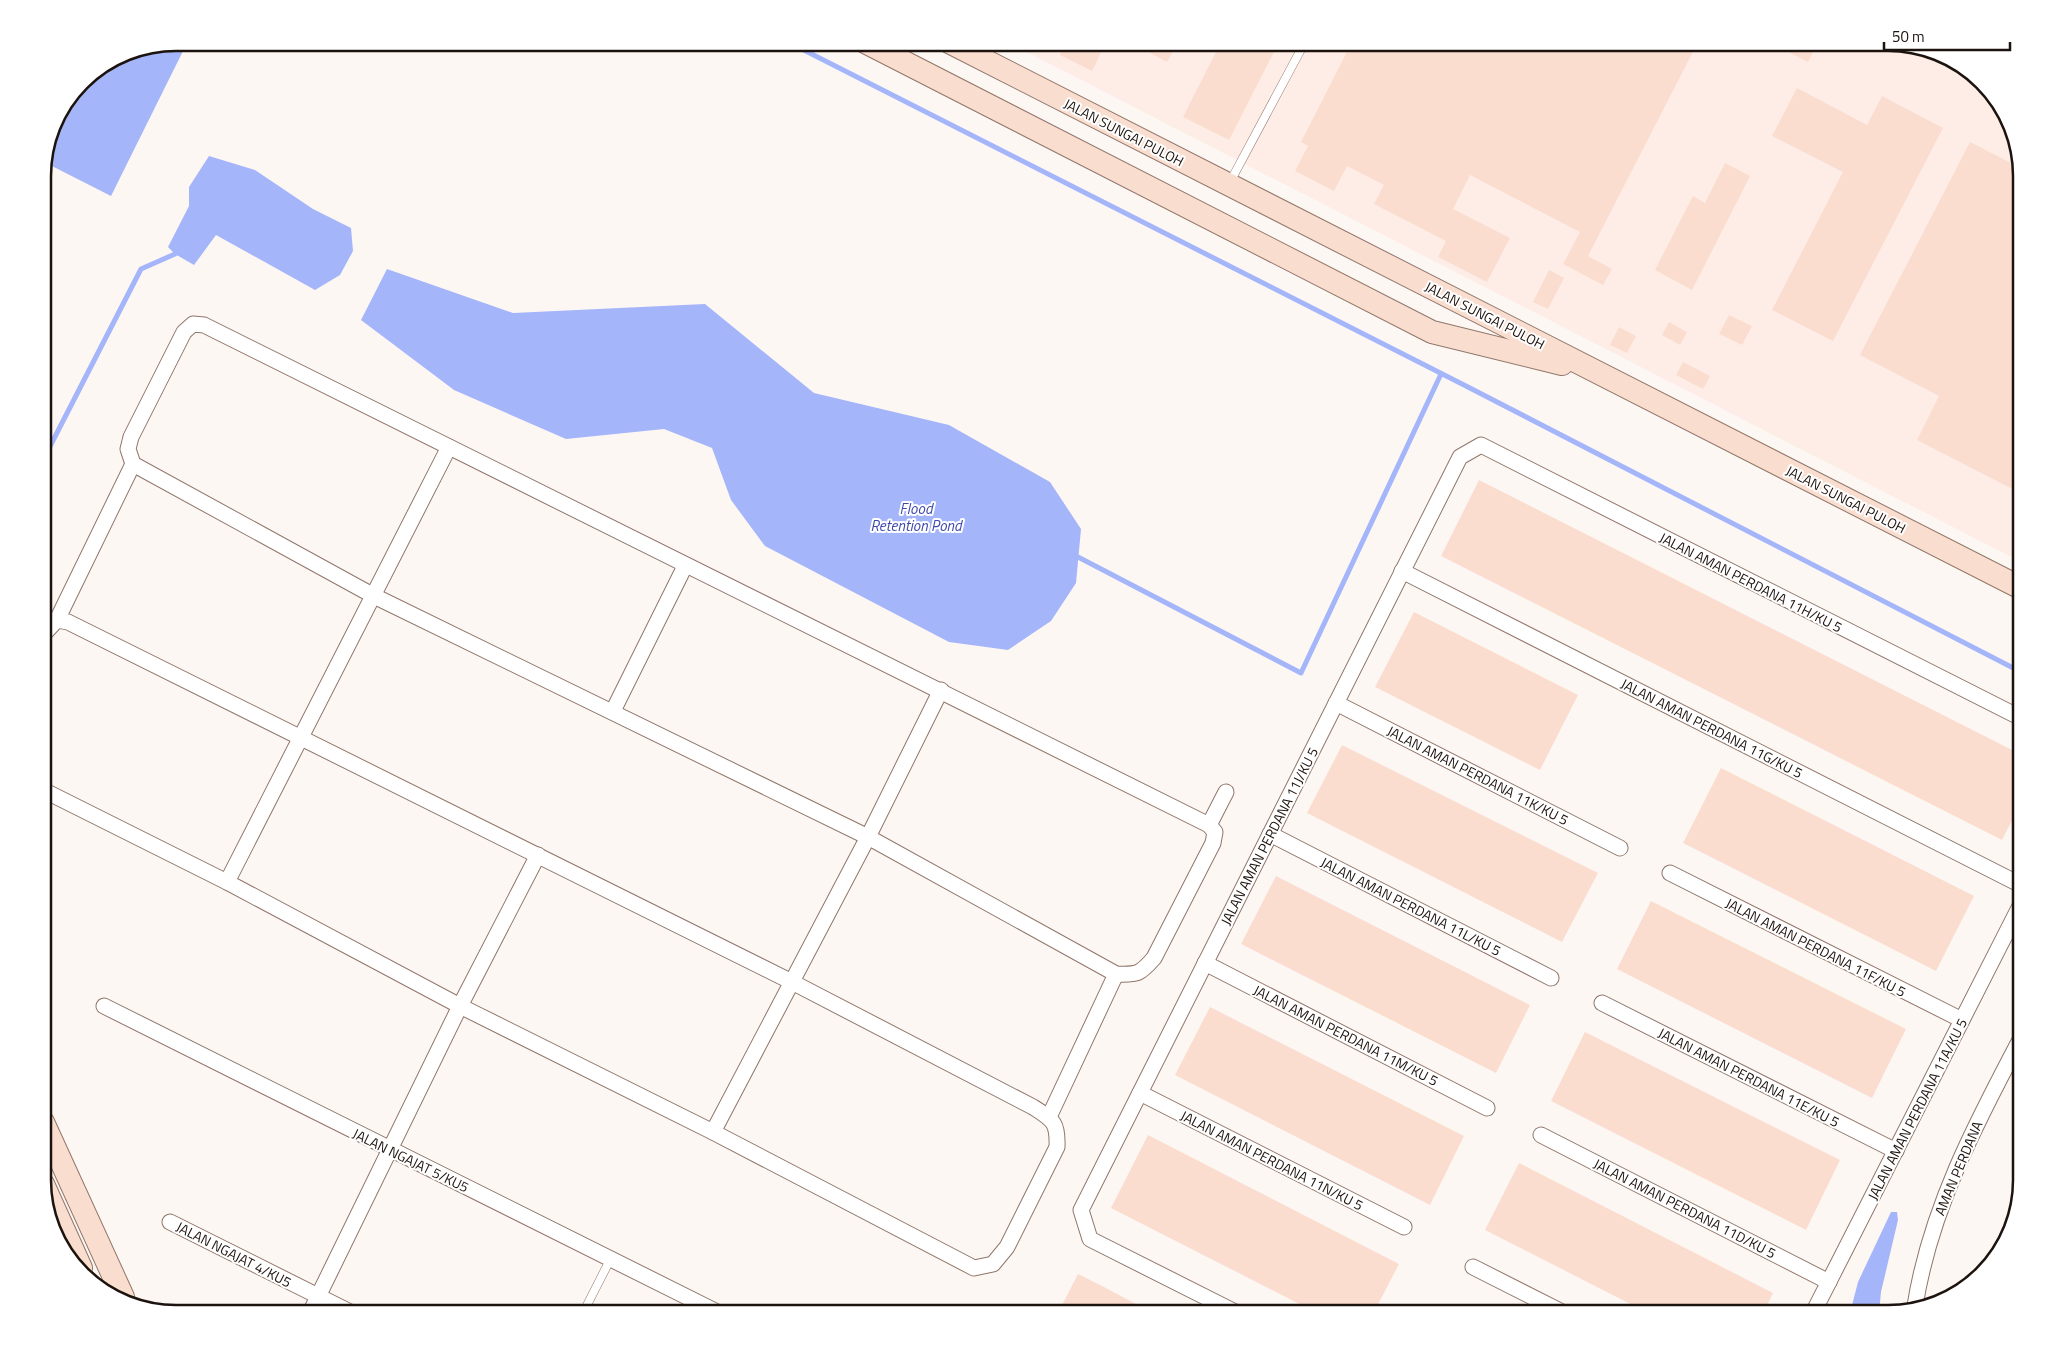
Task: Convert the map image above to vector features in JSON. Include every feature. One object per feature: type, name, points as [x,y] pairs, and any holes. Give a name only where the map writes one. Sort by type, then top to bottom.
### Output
[{"type":"street","points":[[883,51],[1432,332],[1599,373]]},
{"type":"street","name":"JALAN SUNGAI PULOH","points":[[967,51],[2013,583]]},
{"type":"street","points":[[193,324],[204,325],[685,566],[941,690],[1208,825],[1215,832],[1213,843],[1154,958],[1142,972],[1116,974],[868,837],[374,596],[133,464],[128,449],[131,436],[184,332],[193,324]]},
{"type":"street","name":"JALAN AMAN PERDANA 11J/KU 5","points":[[1219,1305],[1090,1239],[1081,1210],[1460,457],[1481,445]]},
{"type":"street","name":"JALAN AMAN PERDANA 11H/KU 5","points":[[1481,445],[2013,713]]},
{"type":"street","points":[[227,882],[450,447]]},
{"type":"street","points":[[52,625],[57,620],[133,464]]},
{"type":"street","points":[[613,711],[685,566]]},
{"type":"street","name":"JALAN AMAN PERDANA 11G/KU 5","points":[[1402,571],[2013,880]]},
{"type":"street","points":[[52,794],[227,882],[460,1006],[713,1132],[974,1268],[993,1264],[1007,1247],[1057,1147],[1058,1130],[1049,1118],[1033,1106],[792,982],[538,855],[68,622],[57,620]]},
{"type":"street","points":[[713,1132],[868,837],[941,690]]},
{"type":"street","name":"JALAN AMAN PERDANA 11K/KU 5","points":[[1336,703],[1620,848]]},
{"type":"street","points":[[1208,825],[1226,792]]},
{"type":"street","name":"JALAN AMAN PERDANA 11L/KU 5","points":[[1270,834],[1552,978]]},
{"type":"street","points":[[314,1305],[460,1006],[538,855]]},
{"type":"street","name":"JALAN AMAN PERDANA 11F/KU 5","points":[[1670,873],[1962,1020]]},
{"type":"street","name":"JALAN AMAN PERDANA 11A/KU 5","points":[[1818,1305],[2013,921]]},
{"type":"street","name":"JALAN AMAN PERDANA 11M/KU 5","points":[[1205,963],[1487,1108]]},
{"type":"street","points":[[1049,1118],[1116,974]]},
{"type":"street","name":"JALAN AMAN PERDANA 11E/KU 5","points":[[1602,1003],[1896,1152]]},
{"type":"street","name":"JALAN NGAJAT 5/KU5","points":[[104,1006],[702,1305]]},
{"type":"street","name":"AMAN PERDANA","points":[[1915,1301],[1936,1218],[1981,1112],[2013,1054]]},
{"type":"street","name":"JALAN AMAN PERDANA 11N/KU 5","points":[[1140,1093],[1404,1227]]},
{"type":"street","name":"JALAN AMAN PERDANA 11D/KU 5","points":[[1541,1135],[1829,1282]]},
{"type":"street","points":[[52,1142],[121,1292]]},
{"type":"street","points":[[56,1214],[72,1248]]},
{"type":"street","name":"JALAN NGAJAT 4/KU5","points":[[170,1222],[336,1305]]},
{"type":"street","points":[[1474,1267],[1547,1305]]},
{"type":"lane","points":[[1228,185],[1300,51]]},
{"type":"lane","points":[[588,1305],[611,1258]]},
{"type":"shaded area","points":[[1025,51],[1887,51],[1904,52],[1943,64],[1970,82],[1992,107],[2006,136],[2010,152],[2013,177],[2013,558]]},
{"type":"water","points":[[183,51],[111,196],[52,166],[56,144],[64,121],[82,94],[107,72],[136,58],[160,52]]},
{"type":"water","points":[[209,156],[255,170],[313,209],[351,228],[353,251],[340,275],[315,290],[216,235],[194,265],[175,254],[168,247],[189,206],[189,187]]},
{"type":"water","name":"Flood Retention Pond","points":[[387,269],[513,313],[705,304],[814,393],[949,425],[1050,482],[1081,529],[1076,583],[1051,621],[1008,650],[949,642],[765,546],[731,500],[712,448],[664,429],[566,439],[454,390],[361,320]]},
{"type":"water","points":[[1891,1212],[1897,1212],[1898,1220],[1881,1292],[1880,1305],[1852,1305],[1858,1282]]},
{"type":"building","points":[[1062,51],[1102,51],[1092,71],[1060,55]]},
{"type":"building","points":[[1147,51],[1173,51],[1167,62]]},
{"type":"building","points":[[1216,51],[1274,51],[1229,140],[1183,117]]},
{"type":"building","points":[[1347,51],[1693,51],[1588,256],[1612,269],[1603,285],[1563,264],[1580,232],[1470,175],[1453,209],[1510,238],[1487,282],[1438,257],[1446,241],[1374,204],[1384,185],[1347,166],[1334,191],[1295,171],[1308,146],[1301,142]]},
{"type":"building","points":[[1787,51],[1814,51],[1808,62]]},
{"type":"building","points":[[1797,88],[1867,125],[1882,96],[1943,128],[1833,341],[1772,310],[1843,172],[1772,136]]},
{"type":"building","points":[[1970,142],[2011,163],[2013,177],[2013,489],[1917,440],[1939,396],[1860,355]]},
{"type":"building","points":[[1725,163],[1750,176],[1692,290],[1655,270],[1693,196],[1705,203]]},
{"type":"building","points":[[1549,270],[1564,278],[1548,309],[1533,302]]},
{"type":"building","points":[[1729,315],[1752,326],[1742,345],[1719,334]]},
{"type":"building","points":[[1669,322],[1687,332],[1680,345],[1662,335]]},
{"type":"building","points":[[1619,327],[1636,336],[1627,353],[1610,345]]},
{"type":"building","points":[[1683,362],[1710,376],[1703,389],[1676,375]]},
{"type":"building","points":[[1479,480],[2013,750],[2013,819],[2002,840],[1441,556]]},
{"type":"building","points":[[1414,612],[1578,695],[1540,770],[1375,687]]},
{"type":"building","points":[[1342,745],[1598,873],[1562,942],[1307,813]]},
{"type":"building","points":[[1721,768],[1974,896],[1936,971],[1683,843]]},
{"type":"building","points":[[1276,876],[1530,1005],[1496,1073],[1241,944]]},
{"type":"building","points":[[1651,901],[1906,1029],[1872,1098],[1617,969]]},
{"type":"building","points":[[1210,1007],[1464,1136],[1430,1205],[1175,1075]]},
{"type":"building","points":[[1585,1032],[1840,1160],[1806,1230],[1551,1101]]},
{"type":"building","points":[[1148,1135],[1399,1264],[1378,1305],[1301,1305],[1111,1208]]},
{"type":"building","points":[[1519,1163],[1773,1293],[1767,1305],[1632,1305],[1485,1230]]},
{"type":"building","points":[[1078,1274],[1138,1305],[1062,1305]]},
{"type":"waterway","points":[[806,51],[1466,386],[2013,668]]},
{"type":"waterway","points":[[52,442],[141,269],[175,254]]},
{"type":"waterway","points":[[1078,557],[1301,673],[1441,374]]}]
